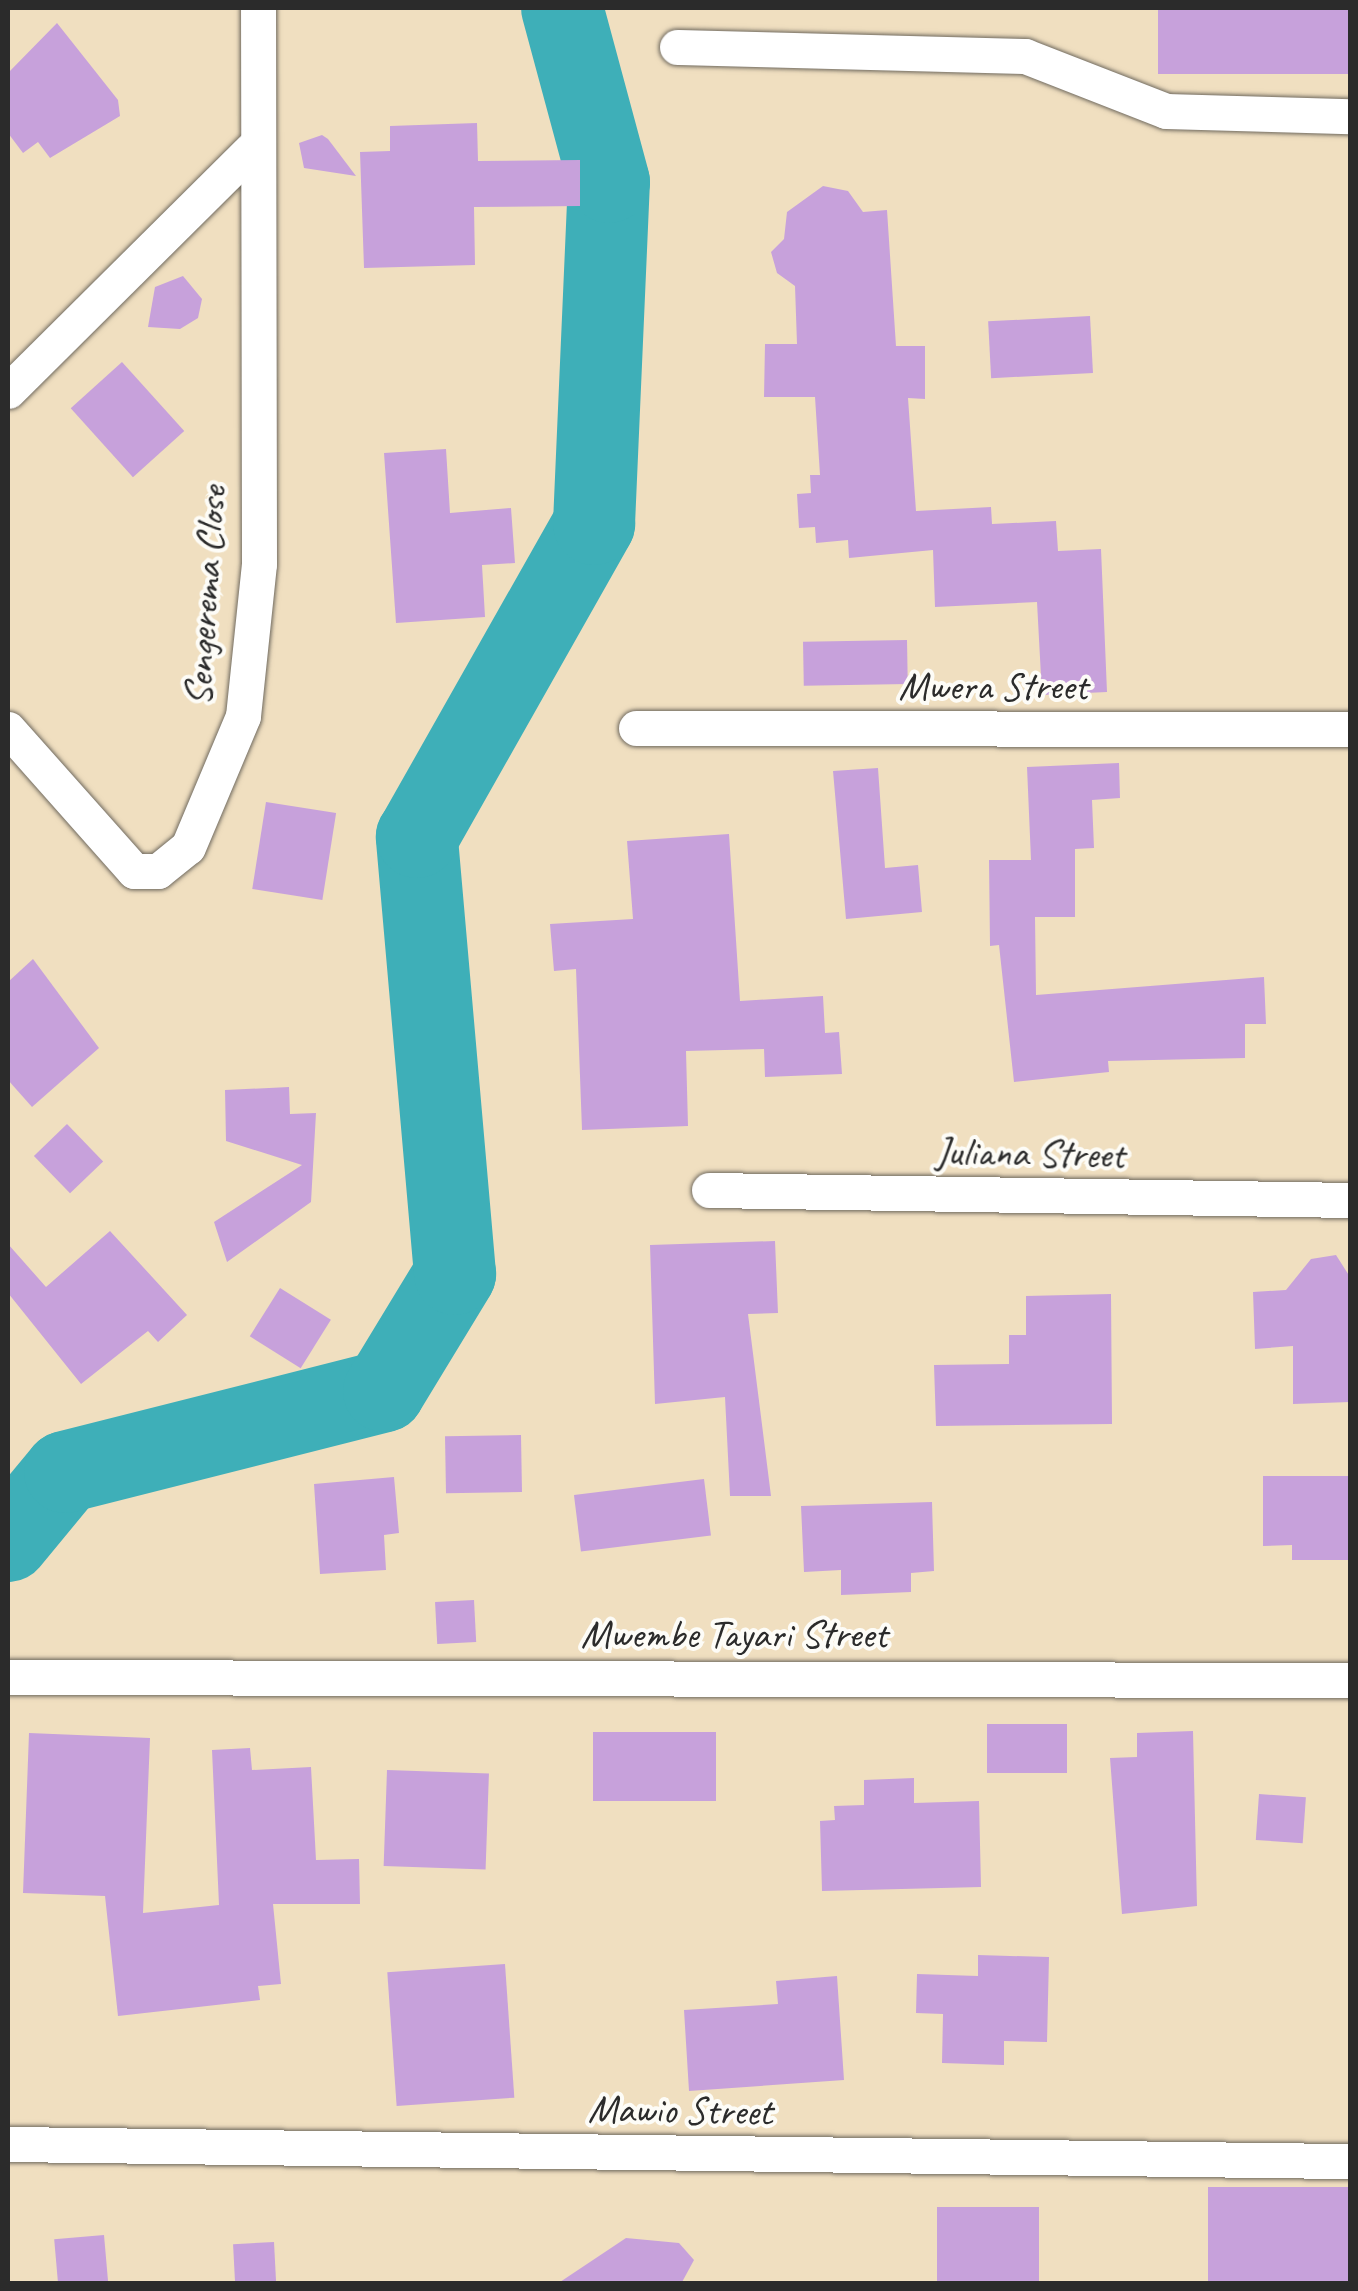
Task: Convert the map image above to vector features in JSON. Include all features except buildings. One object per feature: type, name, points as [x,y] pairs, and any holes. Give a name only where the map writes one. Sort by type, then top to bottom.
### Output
[{"type":"street","name":"Sengerema Close","points":[[8,729],[134,871],[158,871],[188,847],[243,716],[259,564],[251,150],[258,8]]},
{"type":"street","points":[[677,47],[1025,56],[1166,111],[1350,116]]},
{"type":"street","points":[[8,392],[251,150]]},
{"type":"street","name":"Mwera Street","points":[[636,728],[1350,729]]},
{"type":"street","name":"Juliana Street","points":[[709,1190],[1350,1200]]},
{"type":"street","name":"Mwembe Tayari Street","points":[[8,1678],[116,1672],[1350,1680]]},
{"type":"street","name":"Mawio Street","points":[[8,2144],[1350,2161]]},
{"type":"waterway","points":[[8,1541],[65,1472],[384,1391],[455,1274],[417,837],[594,524],[609,182],[562,8]]}]
